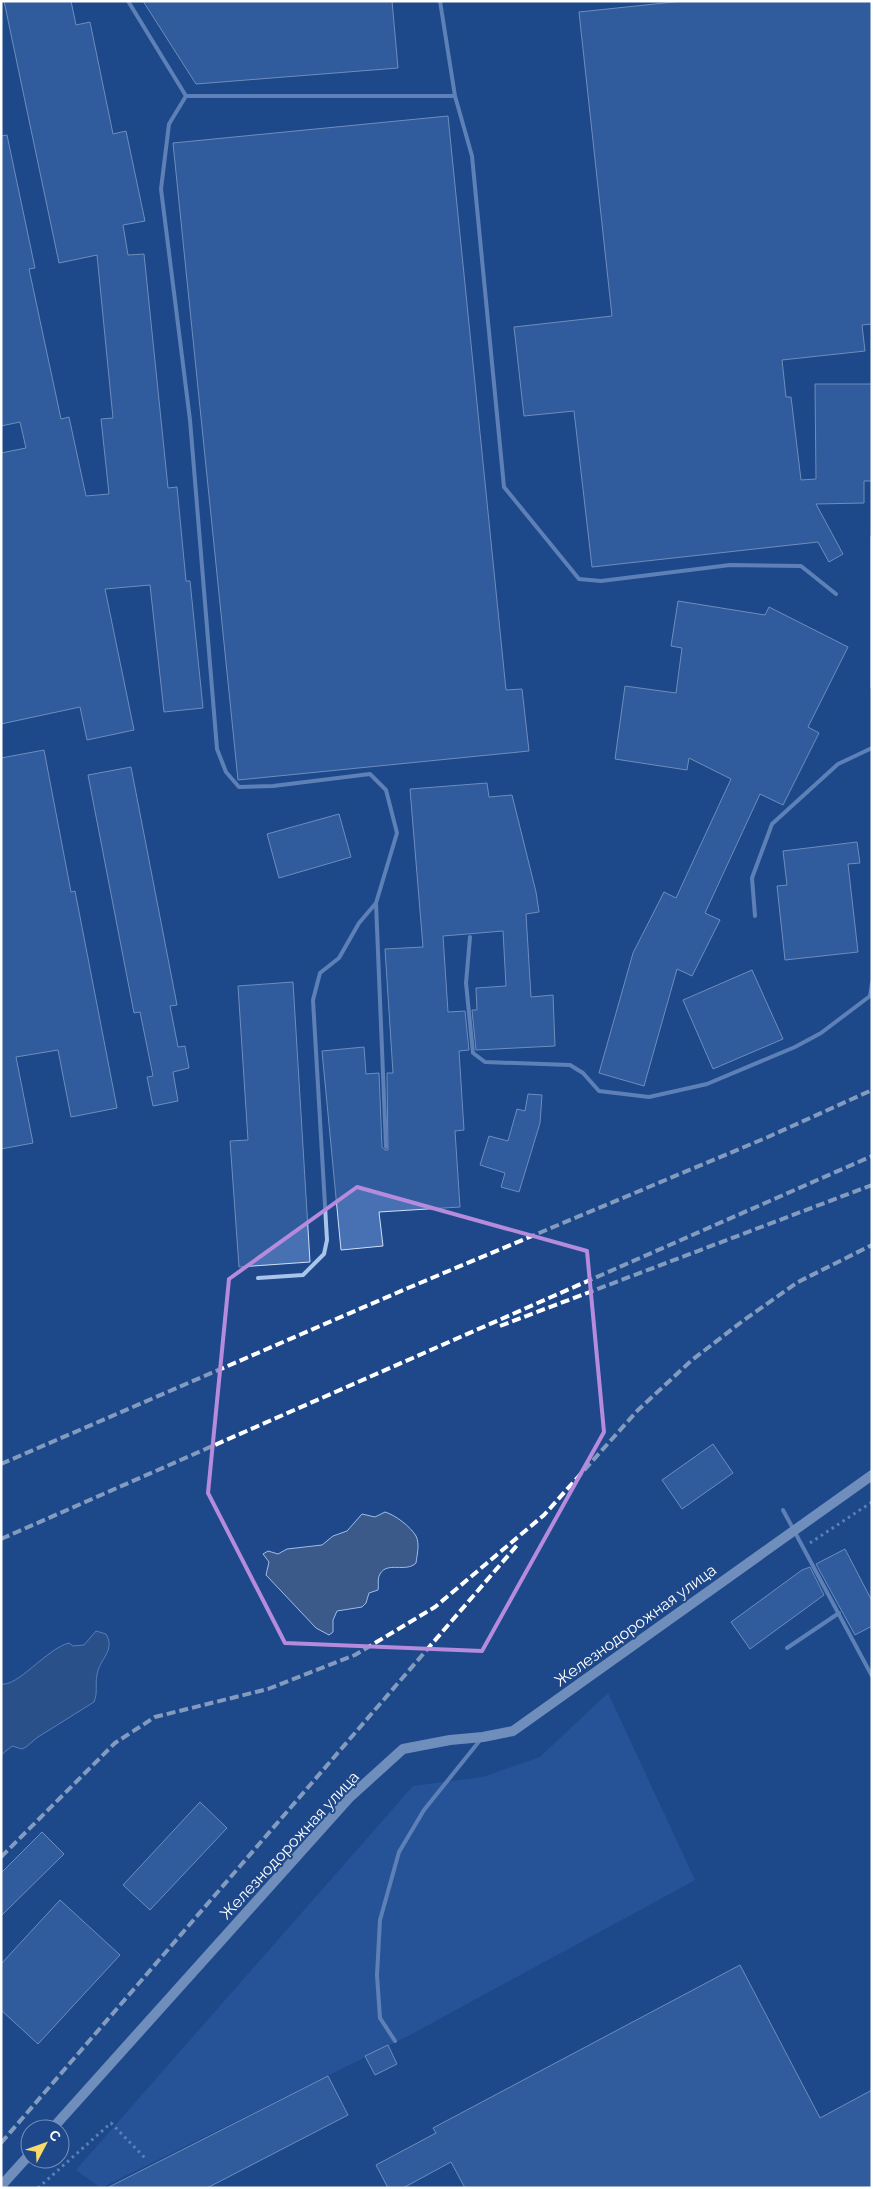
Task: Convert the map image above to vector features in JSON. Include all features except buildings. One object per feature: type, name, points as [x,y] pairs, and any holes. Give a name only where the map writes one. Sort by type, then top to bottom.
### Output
[{"type":"street","name":"Железнодорожная улица","points":[[61,2119],[350,1797],[403,1749],[450,1740],[513,1732],[872,1475]]},
{"type":"street","points":[[1,2186],[20,2165]]},
{"type":"lane","points":[[128,1],[186,96]]},
{"type":"lane","points":[[440,1],[455,96],[472,156],[504,487],[579,579],[601,580],[730,565],[801,566],[836,594]]},
{"type":"lane","points":[[186,96],[455,96]]},
{"type":"lane","points":[[186,96],[169,124],[161,189],[190,420],[217,749],[226,772],[239,787],[273,786],[370,774],[386,790],[397,833],[376,903],[386,1147]]},
{"type":"lane","points":[[872,537],[872,687]]},
{"type":"lane","points":[[756,916],[752,878],[772,824],[838,764],[872,748]]},
{"type":"lane","points":[[258,1278],[304,1275],[324,1254],[328,1240],[313,1000],[320,972],[339,958],[359,923],[376,903]]},
{"type":"lane","points":[[470,937],[466,983],[473,1053],[485,1062],[570,1065],[583,1073],[599,1091],[650,1098],[707,1084],[795,1047],[821,1033],[870,996],[872,983]]},
{"type":"lane","points":[[783,1510],[872,1676]]},
{"type":"lane","points":[[788,1648],[839,1613]]},
{"type":"lane","points":[[395,2041],[380,2018],[377,1975],[380,1920],[399,1852],[424,1810],[483,1737]]},
{"type":"path","points":[[804,1547],[872,1502]]},
{"type":"path","points":[[38,2188],[111,2123],[147,2160]]},
{"type":"highlighted area","points":[[357,1187],[587,1251],[604,1432],[482,1651],[285,1643],[208,1493],[229,1279]]},
{"type":"shaded area","points":[[385,1512],[402,1521],[416,1536],[418,1546],[416,1563],[412,1566],[392,1567],[383,1570],[379,1578],[378,1590],[369,1593],[366,1603],[362,1607],[337,1611],[333,1620],[333,1632],[329,1635],[316,1628],[266,1575],[269,1562],[263,1554],[268,1551],[278,1554],[287,1549],[322,1545],[333,1536],[347,1531],[362,1514],[375,1517]]},
{"type":"shaded area","points":[[96,1631],[106,1634],[109,1645],[98,1669],[94,1702],[38,1737],[26,1747],[22,1749],[12,1746],[1,1755],[1,1684],[16,1680],[60,1647],[69,1643],[73,1646],[84,1645]]},
{"type":"shaded area","points":[[608,1693],[695,1880],[408,2036],[101,2188],[76,2170],[413,1786],[483,1777],[540,1757]]},
{"type":"railway","points":[[1,1464],[408,1288],[768,1137],[872,1090]]},
{"type":"railway","points":[[1,1539],[872,1156]]},
{"type":"railway","points":[[500,1326],[872,1185]]},
{"type":"railway","points":[[1,1857],[115,1743],[155,1717],[268,1689],[355,1655],[435,1607],[544,1515],[638,1410],[692,1360],[798,1282],[872,1245]]},
{"type":"railway","points":[[1,2143],[519,1543]]}]
